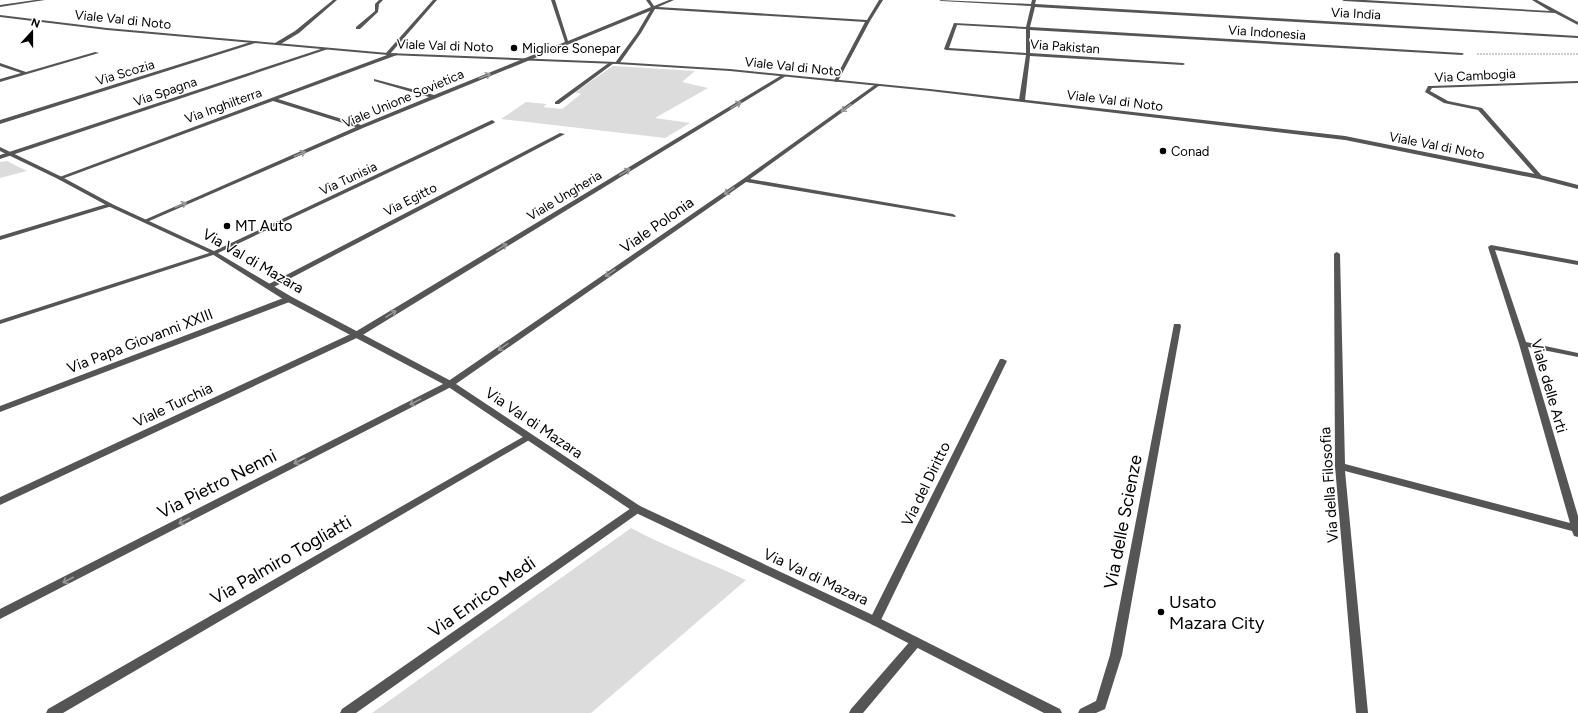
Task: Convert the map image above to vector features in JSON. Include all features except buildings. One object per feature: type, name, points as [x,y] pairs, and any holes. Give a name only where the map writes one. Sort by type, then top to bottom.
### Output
[{"type":"street","points":[[0,6],[43,0]]},
{"type":"street","points":[[277,44],[297,32],[335,0]]},
{"type":"street","points":[[358,28],[377,11],[376,4],[380,0]]},
{"type":"street","points":[[388,54],[435,0]]},
{"type":"street","points":[[553,0],[567,42]]},
{"type":"street","points":[[648,0],[653,8]]},
{"type":"street","name":"Viale Unione Sovietica","points":[[145,221],[361,127],[672,0]]},
{"type":"street","points":[[836,81],[868,21],[882,0]]},
{"type":"street","name":"Via India","points":[[941,0],[1578,37]]},
{"type":"street","points":[[1022,100],[1028,55],[1028,28],[1034,0]]},
{"type":"street","points":[[1344,0],[1555,12]]},
{"type":"street","points":[[1534,0],[1578,24]]},
{"type":"street","points":[[653,8],[868,21]]},
{"type":"street","points":[[557,103],[615,63],[639,33],[653,8]]},
{"type":"street","name":"Viale Val di Noto","points":[[0,16],[107,29],[326,49],[388,54],[615,63],[730,70],[1022,100],[1345,138],[1540,177],[1578,187]]},
{"type":"street","name":"Via Indonesia","points":[[946,49],[955,24],[1462,54]]},
{"type":"street","name":"Via Scozia","points":[[0,122],[256,42]]},
{"type":"street","name":"Via Spagna","points":[[0,157],[326,49]]},
{"type":"street","name":"Via Pakistan","points":[[946,49],[1183,64]]},
{"type":"street","points":[[0,81],[96,53]]},
{"type":"street","name":"Via Inghilterra","points":[[60,178],[395,54]]},
{"type":"street","points":[[0,64],[25,73]]},
{"type":"street","name":"Viale Ungheria","points":[[358,334],[784,76]]},
{"type":"street","points":[[376,80],[434,97]]},
{"type":"street","name":"Via Cambogia","points":[[1540,177],[1480,109],[1446,102],[1427,92],[1430,87],[1578,82]]},
{"type":"street","name":"Viale Polonia","points":[[450,384],[745,180],[878,85]]},
{"type":"street","points":[[273,99],[361,127]]},
{"type":"street","name":"Via Tunisia","points":[[0,322],[214,253],[492,122]]},
{"type":"street","name":"Via Egitto","points":[[269,286],[562,134]]},
{"type":"street","name":"Via Val di Mazara","points":[[0,149],[60,178],[110,205],[214,253],[289,299],[358,334],[450,384],[637,509],[875,621],[1056,713]]},
{"type":"street","points":[[745,180],[953,216]]},
{"type":"street","points":[[0,238],[110,205]]},
{"type":"street","name":"Viale delle Arti","points":[[1578,263],[1491,247],[1523,344],[1578,530]]},
{"type":"street","name":"Via della Filosofia","points":[[1337,254],[1340,466],[1362,713]]},
{"type":"street","name":"Via Papa Giovanni XXIII","points":[[0,409],[289,299]]},
{"type":"street","name":"Via delle Scienze","points":[[1084,713],[1101,705],[1116,655],[1177,326]]},
{"type":"street","name":"Viale Turchia","points":[[0,501],[358,334]]},
{"type":"street","points":[[1523,344],[1578,355]]},
{"type":"street","name":"Via del Diritto","points":[[875,621],[1004,360]]},
{"type":"street","name":"Via Pietro Nenni","points":[[0,614],[450,384]]},
{"type":"street","name":"Via Palmiro Togliatti","points":[[52,713],[528,437]]},
{"type":"street","points":[[1340,466],[1578,530]]},
{"type":"street","name":"Via Enrico Medi","points":[[346,713],[637,509]]},
{"type":"street","points":[[855,713],[916,642]]},
{"type":"path","points":[[1462,54],[1578,54]]},
{"type":"shaded area","points":[[613,66],[695,71],[682,82],[708,88],[655,118],[690,123],[665,138],[501,119],[526,102],[547,104],[543,107],[562,109],[581,94],[575,92]]},
{"type":"shaded area","points":[[7,161],[27,171],[0,178],[0,162]]},
{"type":"shaded area","points":[[631,528],[659,542],[746,580],[591,713],[372,713]]},
{"type":"place","name":"Migliore Sonepar","points":[[514,48]]},
{"type":"place","name":"Conad","points":[[1163,151]]},
{"type":"place","name":"MT Auto","points":[[227,226]]},
{"type":"place","name":"Usato Mazara City","points":[[1161,612]]}]
